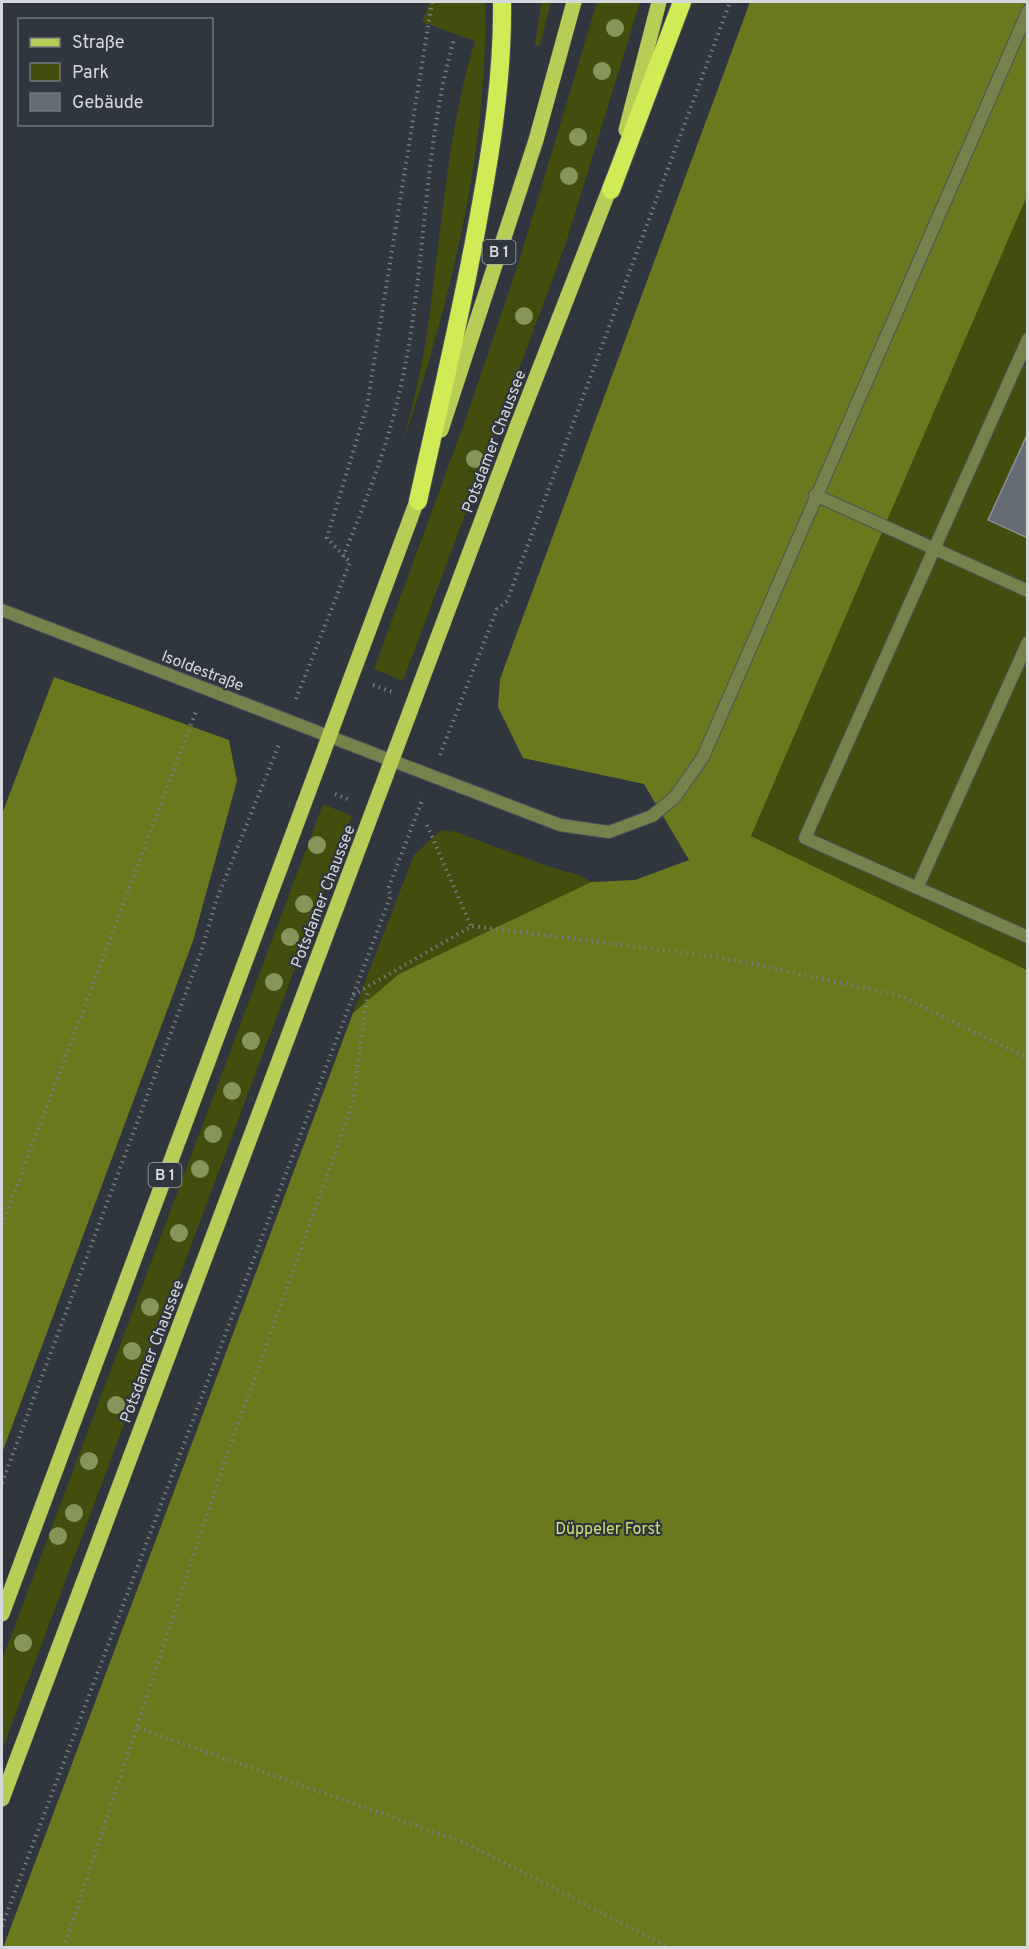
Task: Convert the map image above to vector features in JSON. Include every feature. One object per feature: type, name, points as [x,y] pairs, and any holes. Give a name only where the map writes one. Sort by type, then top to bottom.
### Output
[{"type":"highway","points":[[418,501],[471,262],[494,137],[502,2]]},
{"type":"highway","points":[[502,27],[508,2]]},
{"type":"highway","points":[[611,190],[682,2]]},
{"type":"main road","name":"B 1","points":[[2,1614],[418,501],[536,140],[574,2]]},
{"type":"main road","name":"Potsdamer Chaussee","points":[[2,1799],[516,429],[611,190],[659,2]]},
{"type":"street","name":"Isoldestraße","points":[[2,610],[560,825],[609,832],[652,816],[675,797],[703,757],[815,495],[1028,11]]},
{"type":"street","points":[[1028,339],[805,838],[1028,937]]},
{"type":"street","points":[[815,495],[1028,591]]},
{"type":"street","points":[[917,888],[1028,642]]},
{"type":"path","points":[[316,648],[350,562],[327,538],[367,406],[432,2]]},
{"type":"path","points":[[460,705],[497,609],[507,602],[730,2]]},
{"type":"path","points":[[343,557],[376,477],[400,393],[432,135],[442,81],[454,39]]},
{"type":"path","points":[[367,683],[400,696]]},
{"type":"path","points":[[2,1225],[205,688]]},
{"type":"path","points":[[2,1483],[246,824],[264,783]]},
{"type":"path","points":[[327,790],[356,802]]},
{"type":"path","points":[[427,825],[471,926]]},
{"type":"path","points":[[2,1926],[391,895],[388,889],[408,837]]},
{"type":"path","points":[[352,996],[368,989],[471,926],[725,958],[901,996],[1028,1058]]},
{"type":"path","points":[[64,1947],[223,1466],[353,1103],[368,989]]},
{"type":"path","points":[[138,1728],[463,1842],[670,1947]]},
{"type":"green space","points":[[430,2],[485,2],[485,57],[473,170],[463,226],[435,338],[402,445],[423,355],[446,182],[458,111],[475,41],[422,22]]},
{"type":"green space","points":[[541,2],[551,2],[540,45],[535,46]]},
{"type":"green space","points":[[597,2],[640,2],[565,246],[403,681],[374,669],[465,421],[517,268]]},
{"type":"green space","name":"Düppeler Forst","points":[[750,2],[1027,2],[1027,196],[751,836],[1027,970],[1027,1947],[3,1948],[353,1013],[399,974],[591,882],[635,880],[689,860],[644,784],[523,758],[498,707],[500,679]]},
{"type":"green space","points":[[1027,196],[1027,970],[751,836]]},
{"type":"green space","points":[[54,677],[229,740],[237,781],[193,941],[2,1453],[2,814]]},
{"type":"green space","points":[[323,804],[352,816],[2,1750],[2,1660]]},
{"type":"green space","points":[[441,830],[456,832],[547,866],[579,875],[591,882],[399,974],[353,1013],[414,855]]},
{"type":"building","points":[[1028,433],[1028,538],[988,520]]}]
